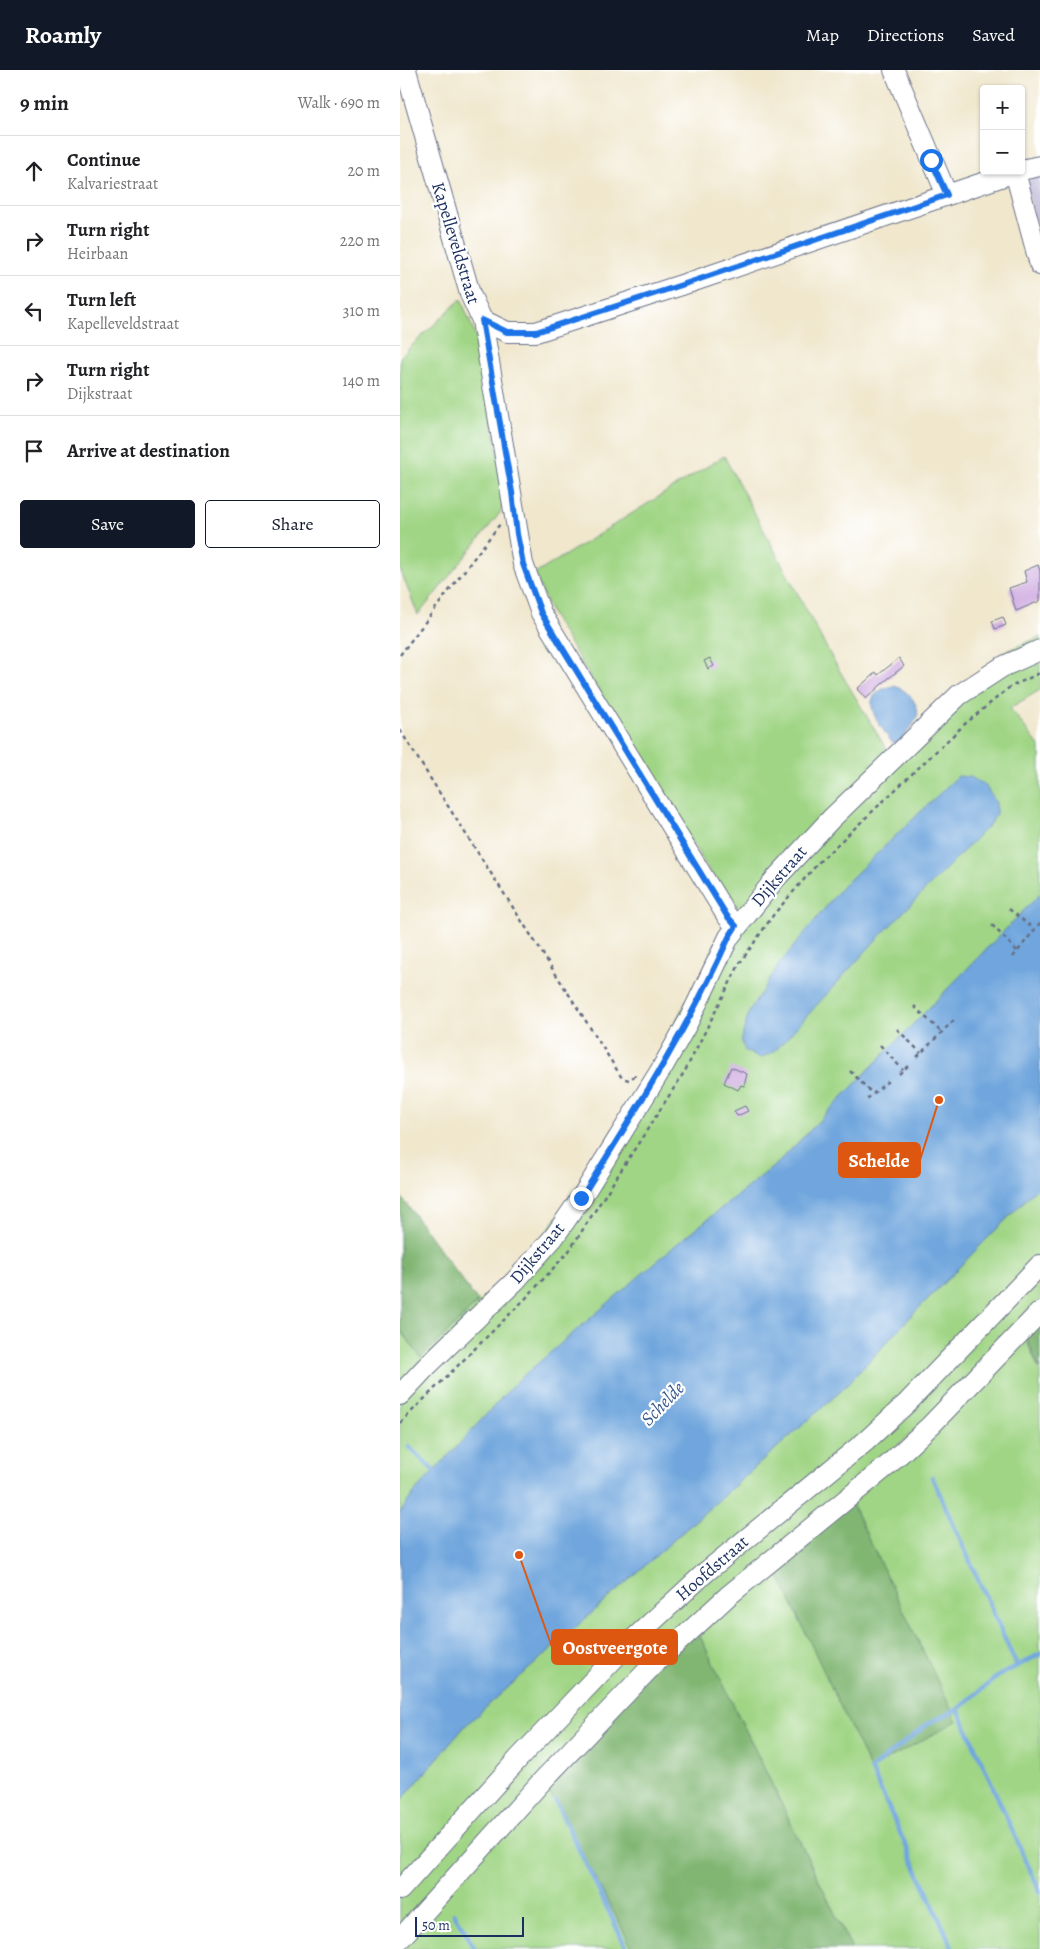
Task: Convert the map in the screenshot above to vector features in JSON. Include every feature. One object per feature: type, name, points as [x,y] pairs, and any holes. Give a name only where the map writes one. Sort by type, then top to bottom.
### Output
[{"type":"street","name":"Kapelleveldstraat","points":[[406,70],[470,294],[482,320],[523,564],[541,613],[727,916],[736,926]]},
{"type":"street","points":[[894,70],[947,195]]},
{"type":"street","points":[[1025,169],[1040,166]]},
{"type":"street","points":[[482,320],[507,332],[536,332],[697,280],[1006,175]]},
{"type":"street","points":[[1019,175],[1040,266]]},
{"type":"street","name":"Dijkstraat","points":[[400,1395],[515,1280],[554,1237],[581,1198],[662,1068],[688,1022],[729,937],[776,878],[831,819],[959,695],[1002,667],[1040,650]]},
{"type":"street","name":"Hoofdstraat","points":[[400,1890],[532,1744],[628,1644],[706,1572],[866,1441],[908,1402],[1040,1265]]},
{"type":"street","points":[[400,1939],[543,1780],[650,1667],[728,1596],[887,1466],[931,1425],[1040,1312]]},
{"type":"path","points":[[400,655],[495,529],[513,510]]},
{"type":"path","points":[[400,1423],[526,1298],[569,1251],[685,1071],[740,963],[787,898],[820,861],[966,723],[1010,687],[1040,673]]},
{"type":"path","points":[[400,730],[622,1078],[629,1080],[638,1073]]},
{"type":"path","points":[[1009,909],[1035,930]]},
{"type":"path","points":[[1013,956],[1040,923]]},
{"type":"path","points":[[992,924],[1017,951]]},
{"type":"path","points":[[914,1006],[941,1032]]},
{"type":"path","points":[[917,1057],[956,1019]]},
{"type":"path","points":[[897,1029],[921,1053]]},
{"type":"path","points":[[880,1045],[903,1070]]},
{"type":"path","points":[[899,1074],[909,1065]]},
{"type":"path","points":[[850,1071],[873,1094]]},
{"type":"path","points":[[867,1099],[888,1081]]},
{"type":"shaded area","points":[[1040,172],[1040,237],[1026,187],[1033,173]]},
{"type":"green space","points":[[461,299],[476,337],[506,496],[500,513],[418,615],[400,569],[400,357]]},
{"type":"green space","points":[[724,456],[832,658],[888,752],[1003,652],[1040,637],[1040,690],[1010,708],[1040,747],[1040,894],[778,1163],[678,1243],[414,1493],[400,1513],[400,1329],[421,1358],[508,1274],[544,1235],[574,1194],[653,1064],[705,966],[727,916],[737,905],[723,893],[551,613],[535,574]]},
{"type":"green space","points":[[1040,1185],[1040,1303],[925,1421],[846,1491],[400,1931],[400,1802],[466,1725],[843,1389],[912,1315]]},
{"type":"green space","points":[[400,1195],[478,1302],[421,1358],[400,1329]]},
{"type":"green space","points":[[1040,1319],[1040,1369],[1025,1335]]},
{"type":"green space","points":[[1022,1330],[1040,1372],[1040,1949],[852,1949],[695,1626],[771,1560],[956,1722],[848,1496]]},
{"type":"green space","points":[[848,1496],[957,1721],[870,1769],[771,1560]]},
{"type":"green space","points":[[695,1626],[852,1949],[633,1949],[543,1780]]},
{"type":"green space","points":[[543,1780],[633,1949],[400,1949],[400,1939]]},
{"type":"water","points":[[893,686],[903,690],[911,697],[915,702],[918,713],[916,720],[898,743],[890,740],[872,709],[875,695],[881,690]]},
{"type":"water","points":[[958,776],[970,777],[985,785],[996,803],[996,815],[989,825],[875,941],[775,1051],[761,1058],[745,1051],[741,1040],[749,1012],[780,963],[843,886]]},
{"type":"water","points":[[1040,894],[1040,1185],[912,1315],[843,1389],[466,1725],[400,1802],[400,1513],[414,1493],[516,1382],[678,1243],[778,1163]]},
{"type":"building","points":[[1038,565],[1040,571],[1040,601],[1016,611],[1009,588],[1027,582],[1024,571]]},
{"type":"building","points":[[1003,617],[1006,625],[995,629],[992,621]]},
{"type":"building","points":[[710,658],[714,666],[708,669],[704,661]]},
{"type":"building","points":[[899,658],[904,666],[866,699],[857,689],[876,672],[878,675]]},
{"type":"building","points":[[731,1067],[747,1074],[744,1086],[741,1085],[738,1090],[724,1083]]},
{"type":"building","points":[[745,1106],[748,1111],[737,1116],[734,1111]]},
{"type":"waterway","points":[[409,1447],[437,1474]]},
{"type":"waterway","points":[[932,1477],[1017,1666]]},
{"type":"waterway","points":[[958,1709],[998,1676],[1040,1654]]},
{"type":"waterway","points":[[953,1949],[871,1769],[929,1723],[958,1709],[1040,1892]]},
{"type":"waterway","points":[[555,1800],[627,1949]]},
{"type":"waterway","points":[[454,1913],[475,1949]]},
{"type":"place","name":"Schelde","points":[[939,1100]]},
{"type":"place","name":"Oostveergote","points":[[519,1555]]},
{"type":"route","points":[[581,1198],[662,1068],[688,1022],[736,926],[727,916],[541,613],[523,564],[482,320],[507,332],[536,332],[697,280],[947,195],[931,160]]}]
